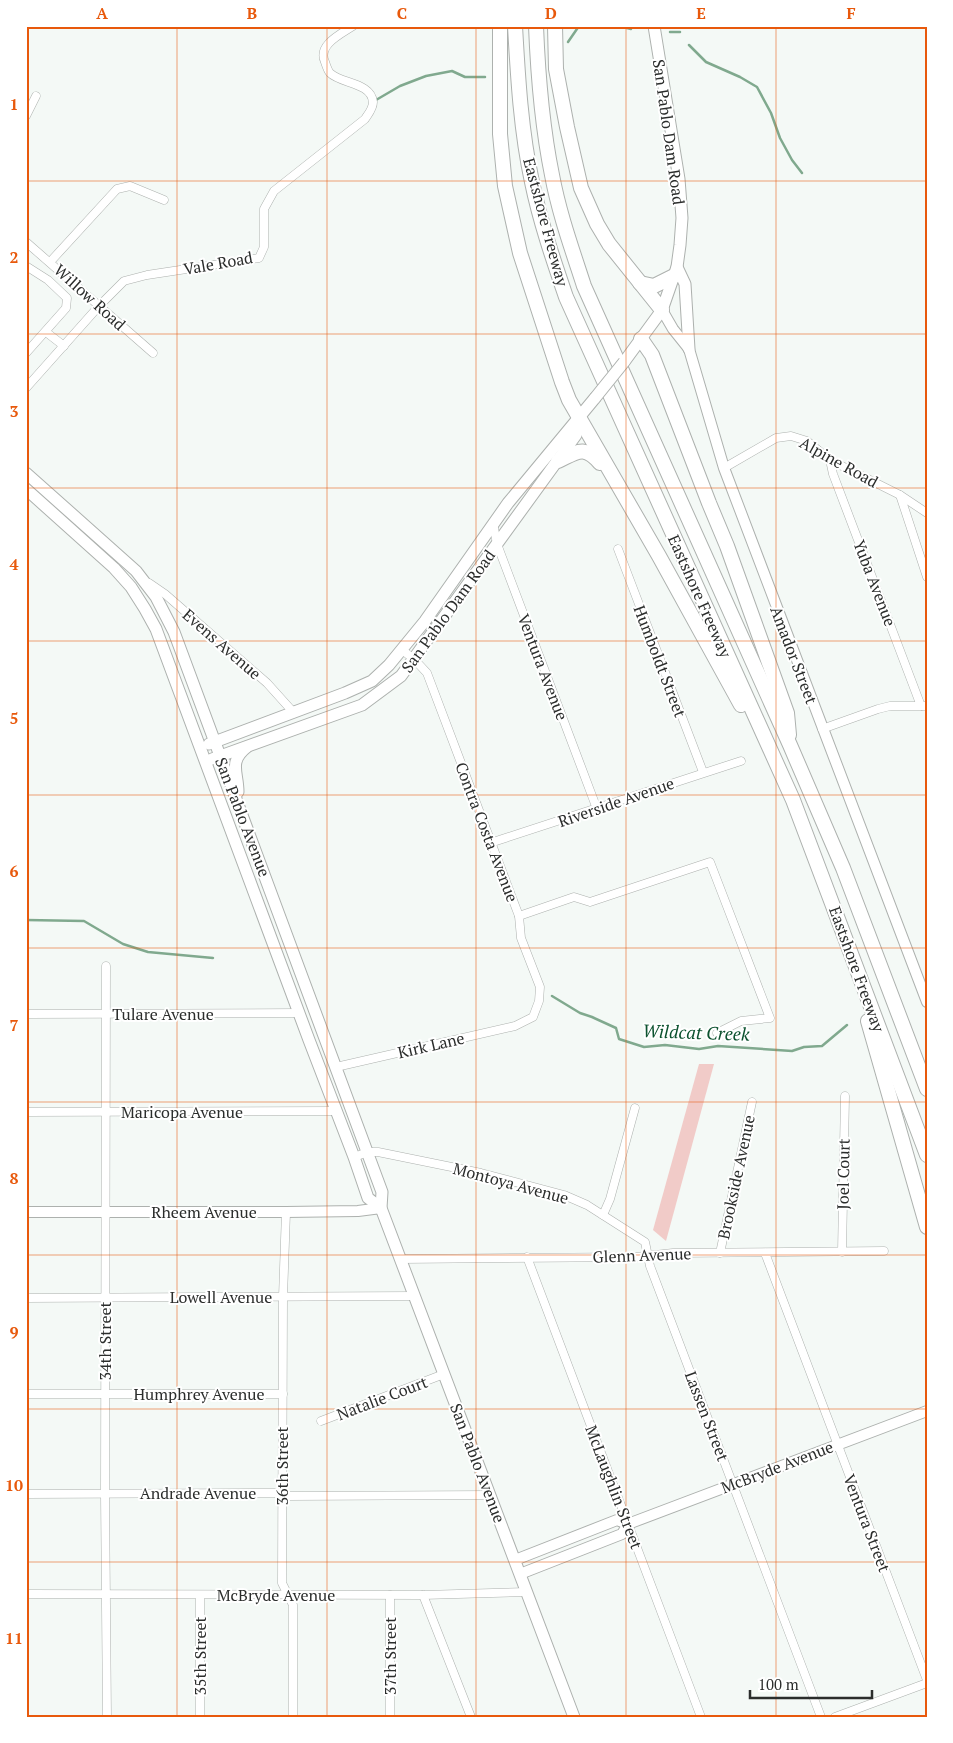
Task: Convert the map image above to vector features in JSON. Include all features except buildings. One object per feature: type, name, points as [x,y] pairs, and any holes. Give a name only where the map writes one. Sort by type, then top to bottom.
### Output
[{"type":"highway","points":[[500,26],[500,134],[505,186],[513,225],[550,348],[569,400],[659,556],[793,800]]},
{"type":"highway","name":"Eastshore Freeway","points":[[515,26],[523,127],[532,183],[548,244],[566,297],[793,800],[823,875],[852,958],[927,1155]]},
{"type":"highway","name":"Eastshore Freeway","points":[[536,26],[538,78],[552,177],[567,234],[584,286],[790,745],[843,868],[927,1089]]},
{"type":"highway","points":[[555,26],[556,69],[581,188],[597,224],[610,244],[662,310]]},
{"type":"highway","points":[[640,282],[654,286],[676,272]]},
{"type":"highway","points":[[641,339],[652,355],[742,584],[787,713],[790,745]]},
{"type":"highway","points":[[558,461],[582,451],[592,454],[616,482]]},
{"type":"highway","points":[[852,958],[876,1053],[927,1227]]},
{"type":"main road","name":"San Pablo Dam Road","points":[[200,748],[294,713],[372,681],[402,650],[425,621],[493,523],[624,362],[662,310],[676,272],[682,218],[679,179],[654,26]]},
{"type":"main road","points":[[676,272],[685,284],[689,349]]},
{"type":"main road","name":"San Pablo Dam Road","points":[[205,762],[362,704],[401,676],[576,435],[579,417]]},
{"type":"main road","name":"San Pablo Avenue","points":[[26,473],[136,571],[156,597],[174,632],[368,1152],[382,1192],[381,1208],[574,1717]]},
{"type":"main road","name":"San Pablo Avenue","points":[[26,489],[114,568],[131,587],[146,609],[168,659],[368,1198],[381,1208]]},
{"type":"main road","points":[[99,554],[118,554]]},
{"type":"main road","points":[[314,721],[314,711],[341,701],[345,693]]},
{"type":"main road","points":[[272,737],[294,720],[294,713]]},
{"type":"main road","points":[[209,727],[220,732],[238,734]]},
{"type":"main road","points":[[236,798],[238,789],[234,768],[237,757],[248,746]]},
{"type":"main road","points":[[299,1013],[306,1014],[323,1033]]},
{"type":"main road","points":[[309,1040],[324,1060],[336,1067]]},
{"type":"street","name":"Vale Road","points":[[26,388],[99,306],[124,281],[146,274],[259,258],[264,247],[264,209],[274,191],[364,119],[372,108],[373,102],[370,93],[330,73],[323,59],[325,48],[330,42],[353,26]]},
{"type":"street","points":[[26,116],[36,96]]},
{"type":"street","points":[[50,262],[118,189],[130,186],[164,200]]},
{"type":"street","name":"Willow Road","points":[[26,242],[153,353]]},
{"type":"street","points":[[26,266],[48,280],[67,298],[66,308],[26,353]]},
{"type":"street","name":"Amador Street","points":[[662,310],[673,329],[689,349],[724,468],[927,1002]]},
{"type":"street","points":[[46,332],[64,346]]},
{"type":"street","name":"Alpine Road","points":[[724,468],[776,438],[791,436],[806,441],[830,460],[900,495],[927,512]]},
{"type":"street","name":"Yuba Avenue","points":[[830,460],[833,474],[924,706]]},
{"type":"street","points":[[900,495],[927,577]]},
{"type":"street","name":"Ventura Avenue","points":[[493,523],[497,544],[597,809]]},
{"type":"street","name":"Humboldt Street","points":[[618,549],[703,772]]},
{"type":"street","name":"Evens Avenue","points":[[145,581],[165,594],[262,678],[294,713]]},
{"type":"street","name":"Contra Costa Avenue","points":[[402,650],[414,659],[426,673],[519,916],[521,938],[540,987],[539,1001],[533,1016],[526,1022]]},
{"type":"street","points":[[822,729],[890,706],[924,706]]},
{"type":"street","name":"Riverside Avenue","points":[[490,843],[741,761]]},
{"type":"street","points":[[519,916],[574,897],[590,902],[710,862],[770,1018],[741,1021],[717,1033]]},
{"type":"street","name":"34th Street","points":[[106,966],[105,1494],[107,1717]]},
{"type":"street","name":"Tulare Avenue","points":[[26,1014],[299,1013]]},
{"type":"street","name":"Kirk Lane","points":[[336,1067],[526,1022]]},
{"type":"street","name":"Joel Court","points":[[842,1252],[845,1096]]},
{"type":"street","name":"Brookside Avenue","points":[[720,1253],[752,1102]]},
{"type":"street","points":[[604,1216],[635,1108]]},
{"type":"street","name":"Maricopa Avenue","points":[[26,1112],[337,1111]]},
{"type":"street","name":"Montoya Avenue","points":[[354,1157],[368,1152],[378,1152],[472,1172],[564,1195],[587,1205],[645,1242],[648,1255]]},
{"type":"street","name":"Rheem Avenue","points":[[26,1212],[286,1212],[358,1211],[381,1208]]},
{"type":"street","name":"36th Street","points":[[286,1212],[283,1296],[282,1583],[293,1606],[293,1717]]},
{"type":"street","name":"Glenn Avenue","points":[[400,1259],[884,1251]]},
{"type":"street","name":"Ventura Street","points":[[765,1253],[927,1681]]},
{"type":"street","name":"Lassen Street","points":[[648,1255],[650,1266],[821,1717]]},
{"type":"street","name":"McLaughlin Street","points":[[527,1258],[701,1717]]},
{"type":"street","name":"Lowell Avenue","points":[[26,1298],[415,1296]]},
{"type":"street","name":"Natalie Court","points":[[321,1421],[444,1374]]},
{"type":"street","name":"Humphrey Avenue","points":[[26,1394],[283,1394]]},
{"type":"street","name":"McBryde Avenue","points":[[520,1574],[622,1534],[628,1524],[927,1411]]},
{"type":"street","name":"Andrade Avenue","points":[[26,1494],[275,1493],[289,1496],[490,1495]]},
{"type":"street","name":"McBryde Avenue","points":[[515,1560],[617,1520],[628,1524]]},
{"type":"street","name":"McBryde Avenue","points":[[26,1594],[423,1595],[527,1592]]},
{"type":"street","name":"35th Street","points":[[200,1595],[200,1717]]},
{"type":"street","name":"37th Street","points":[[390,1595],[390,1717]]},
{"type":"street","points":[[423,1595],[471,1717]]},
{"type":"street","points":[[836,1717],[927,1681]]},
{"type":"shaded area","points":[[699,1064],[714,1064],[666,1241],[653,1230]]},
{"type":"waterway","points":[[568,42],[579,26]]},
{"type":"waterway","points":[[619,26],[631,29]]},
{"type":"waterway","points":[[670,32],[680,32]]},
{"type":"waterway","points":[[689,45],[706,62],[757,87],[771,113],[780,138],[792,160],[802,173]]},
{"type":"waterway","points":[[376,100],[400,86],[426,76],[452,71],[465,77],[485,77]]},
{"type":"waterway","name":"Wildcat Creek","points":[[26,920],[84,921],[123,944],[148,952],[213,958]]},
{"type":"waterway","name":"Wildcat Creek","points":[[552,996],[580,1013],[616,1028],[619,1039],[644,1047],[665,1045],[699,1049],[718,1046],[792,1051],[804,1047],[822,1046],[847,1025]]}]
